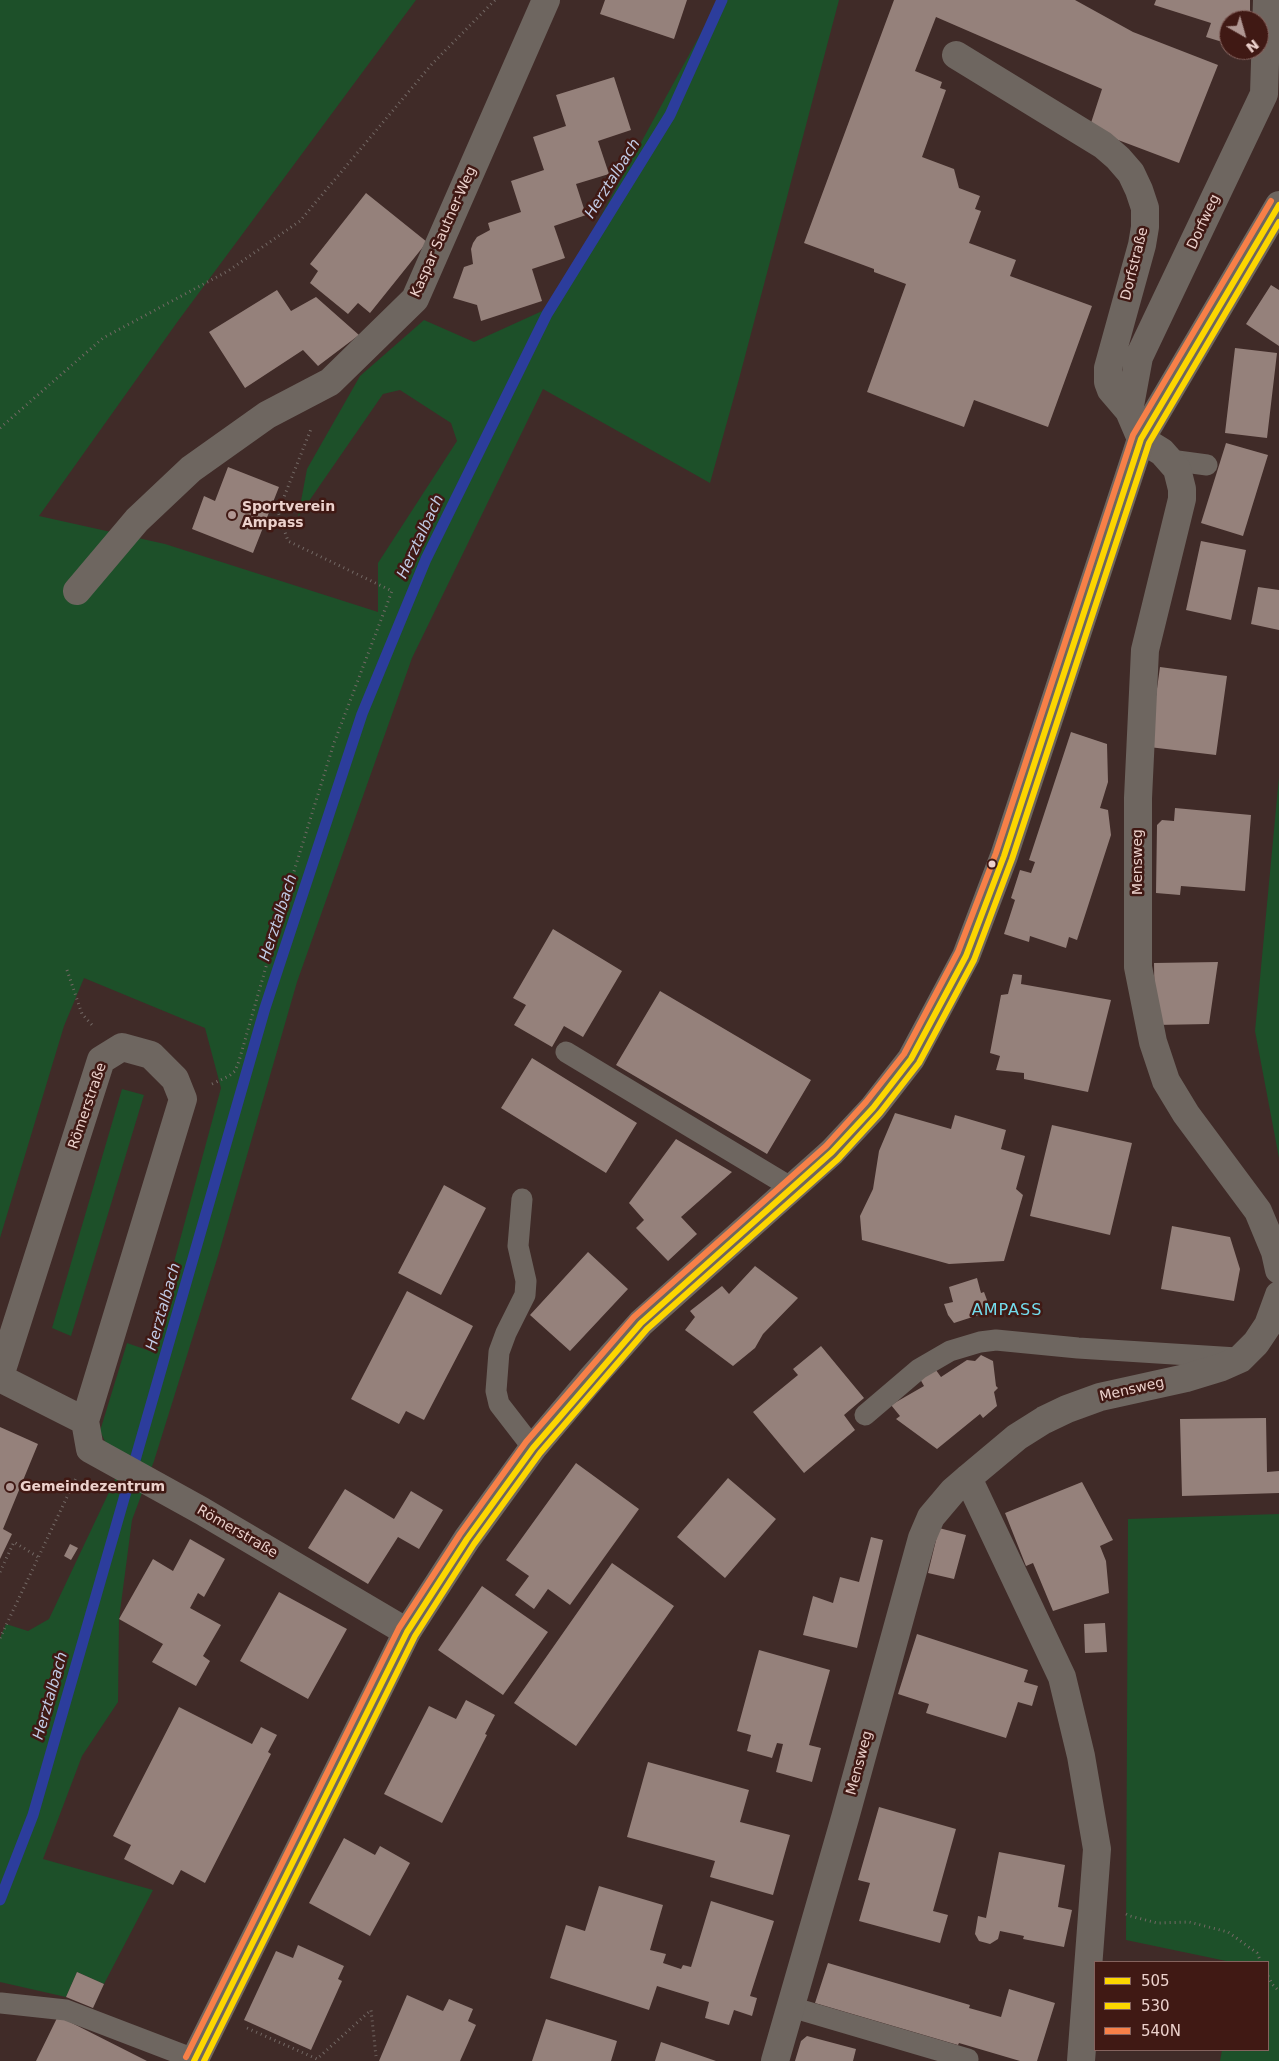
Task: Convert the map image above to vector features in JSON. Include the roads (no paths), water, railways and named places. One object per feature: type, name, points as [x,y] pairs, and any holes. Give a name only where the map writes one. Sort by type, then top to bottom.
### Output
[{"type":"street","name":"Kaspar Sautner-Weg","points":[[77,591],[137,520],[191,469],[267,415],[330,382],[415,299],[546,0]]},
{"type":"street","name":"Dorfweg","points":[[1129,411],[1139,357],[1264,94],[1267,0]]},
{"type":"street","name":"Dorfstraße","points":[[956,55],[1104,145],[1131,173],[1140,190],[1145,208],[1145,227],[1142,245],[1108,368],[1108,382],[1111,390],[1129,411]]},
{"type":"street","points":[[1264,94],[1279,65]]},
{"type":"street","points":[[194,2060],[407,1632],[467,1539],[534,1448],[641,1323],[832,1152],[873,1108],[911,1059],[966,956],[1004,856],[1141,438],[1279,205]]},
{"type":"street","points":[[1129,411],[1141,438]]},
{"type":"street","name":"Mensweg","points":[[1141,438],[1157,448],[1170,460],[1180,478],[1182,499],[1145,650],[1138,798],[1138,967],[1153,1042],[1166,1081],[1186,1114],[1265,1222],[1279,1270]]},
{"type":"street","name":"Römerstraße","points":[[85,1421],[0,1377],[101,1060],[122,1047],[150,1055],[175,1080],[183,1099],[85,1421],[90,1449],[407,1632]]},
{"type":"street","name":"Mensweg","points":[[775,2061],[922,1538],[936,1510],[968,1478],[1031,1427],[1067,1409],[1100,1397],[1186,1378],[1222,1367],[1240,1359],[1256,1344],[1268,1325],[1279,1295]]},
{"type":"street","points":[[968,1478],[1062,1677],[1081,1756],[1097,1850],[1081,2061]]},
{"type":"lane","points":[[1170,460],[1207,465]]},
{"type":"lane","points":[[566,1052],[792,1188]]},
{"type":"lane","points":[[522,1199],[518,1246],[526,1281],[525,1295],[506,1333],[499,1352],[496,1391],[499,1404],[534,1448]]},
{"type":"lane","points":[[865,1415],[918,1369],[950,1351],[980,1342],[996,1340],[1078,1348],[1240,1359]]},
{"type":"lane","points":[[2,2004],[66,2010],[194,2060]]},
{"type":"lane","points":[[790,2007],[968,2059]]},
{"type":"waterway","name":"Herztalbach","points":[[0,1900],[33,1815],[265,1008],[362,714],[426,559],[547,314],[670,115],[722,0]]},
{"type":"place","name":"Sportverein Ampass","points":[[232,515]]},
{"type":"place","name":"Gemeindezentrum","points":[[10,1487]]},
{"type":"district","name":"AMPASS","points":[[1007,1311]]}]
